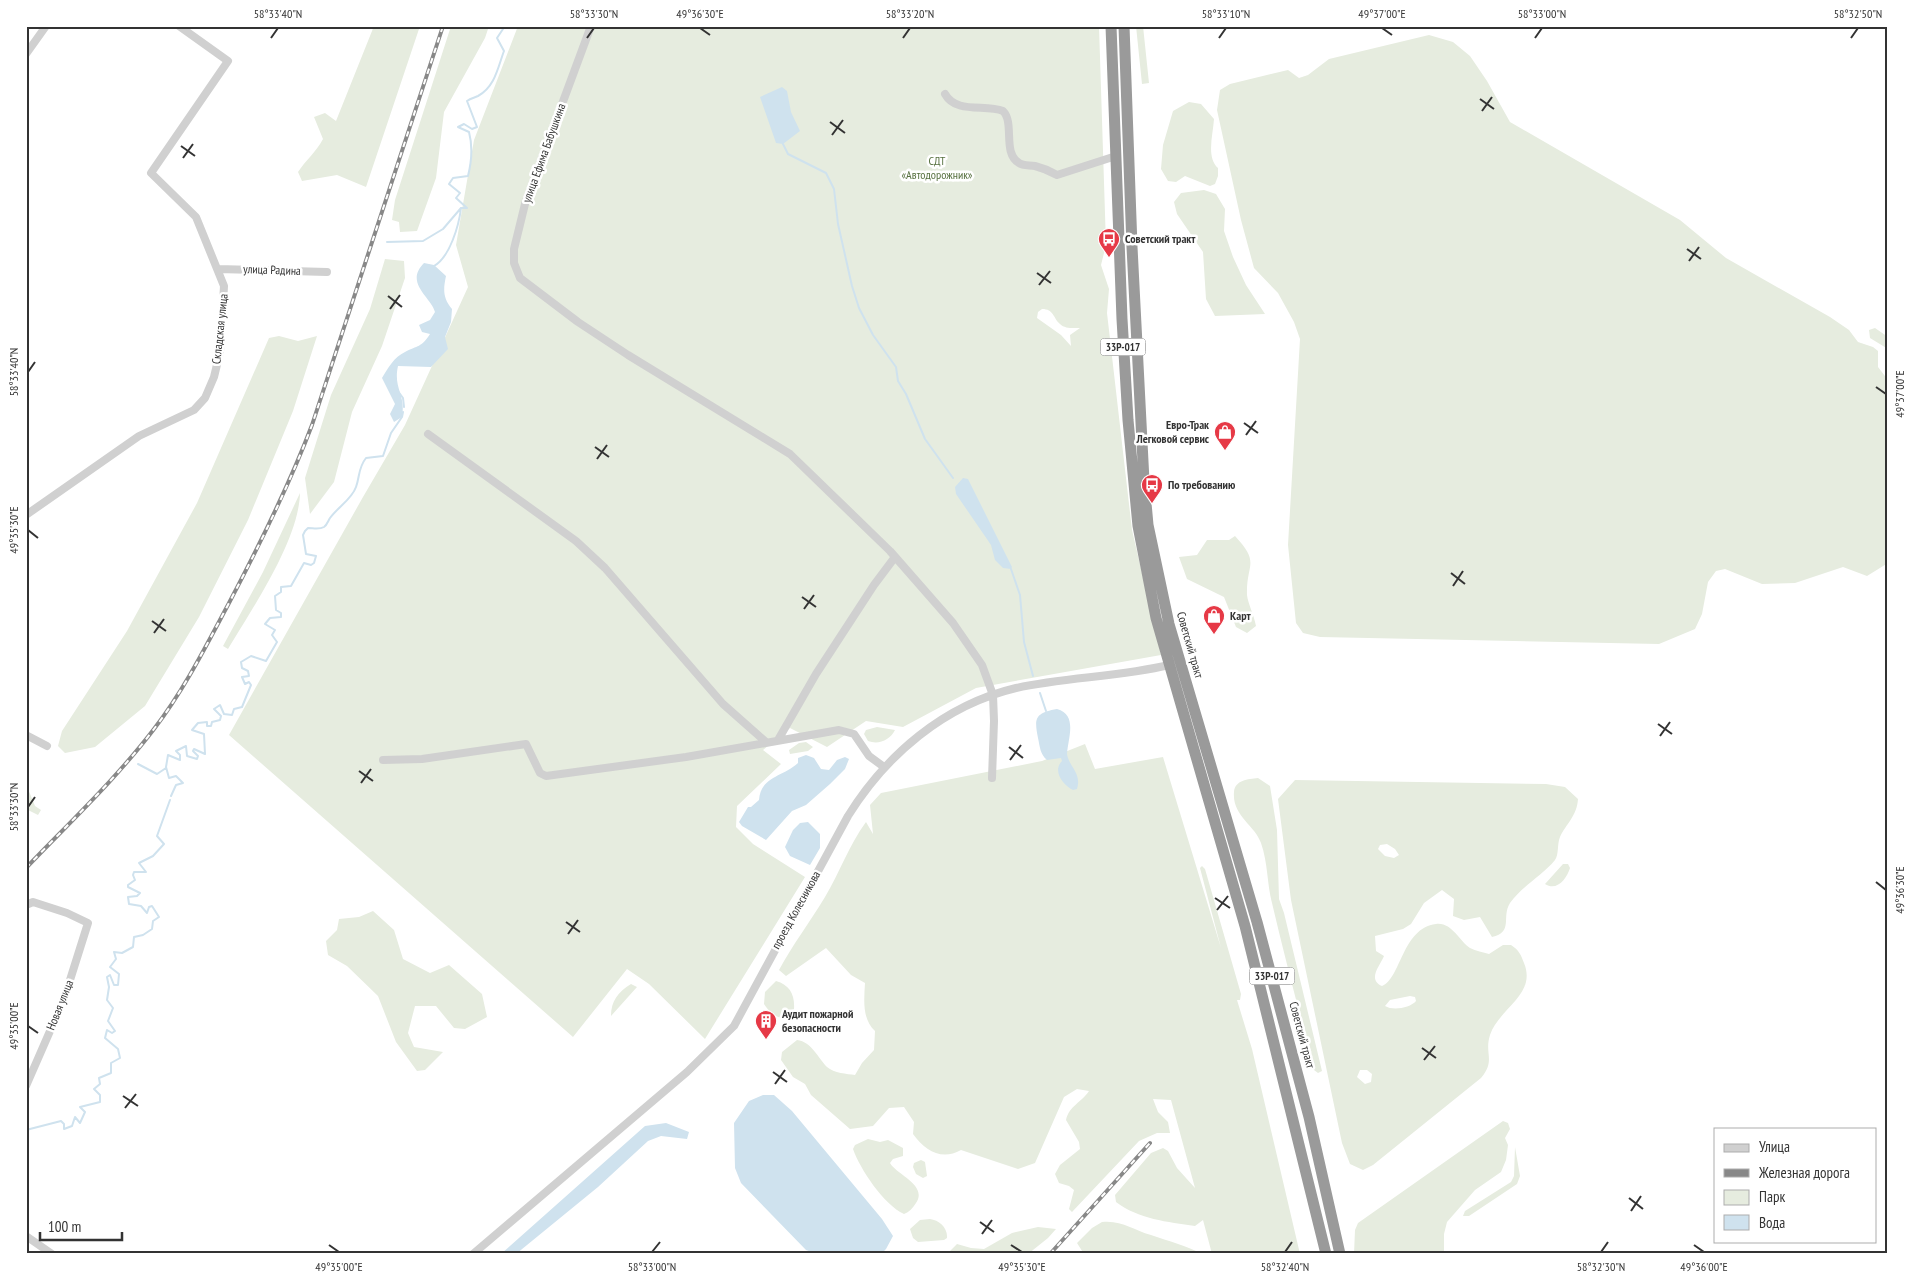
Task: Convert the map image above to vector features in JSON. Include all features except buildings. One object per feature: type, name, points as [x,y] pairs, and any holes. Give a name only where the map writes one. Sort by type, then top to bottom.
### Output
[{"type":"highway","name":"Советский тракт","points":[[1111,26],[1122,319],[1135,504],[1156,618],[1175,664],[1257,922],[1309,1117],[1340,1254]]},
{"type":"highway","name":"Советский тракт","points":[[1124,26],[1132,253],[1148,524],[1175,664],[1245,926],[1326,1254]]},
{"type":"street","points":[[26,54],[46,26]]},
{"type":"street","name":"Складская улица","points":[[26,516],[139,436],[194,410],[206,398],[220,352],[224,286],[196,217],[151,174],[228,61],[179,26]]},
{"type":"street","name":"улица Ефима Бабушкина","points":[[591,26],[525,204],[514,249],[515,268],[523,281],[628,355],[790,454],[896,556]]},
{"type":"street","points":[[945,94],[948,99],[957,104],[1003,111],[1007,116],[1009,139],[1014,159],[1021,165],[1035,166],[1057,175],[1116,156]]},
{"type":"street","name":"улица Радина","points":[[218,269],[327,272]]},
{"type":"street","points":[[428,434],[576,541],[605,568],[723,704],[766,742]]},
{"type":"street","points":[[778,740],[816,674],[874,585],[896,556],[953,623],[982,665],[992,695],[994,721],[992,778]]},
{"type":"street","name":"проезд Колесникова","points":[[473,1254],[687,1072],[734,1026],[848,816],[884,767],[916,738],[936,724],[992,695],[1040,684],[1138,673],[1175,664]]},
{"type":"street","points":[[383,760],[417,760],[526,744],[540,774],[546,776],[686,757],[839,730],[854,734],[870,756],[884,767]]},
{"type":"street","points":[[26,735],[47,746]]},
{"type":"street","name":"Новая улица","points":[[26,905],[34,902],[67,913],[88,923],[64,999],[26,1086]]},
{"type":"street","points":[[26,1236],[52,1254]]},
{"type":"green space","points":[[374,26],[420,26],[366,187],[337,175],[302,181],[298,172],[323,139],[314,117],[325,113],[336,121]]},
{"type":"green space","points":[[451,26],[489,26],[485,38],[444,112],[436,178],[417,231],[400,232],[399,222],[392,220],[395,200]]},
{"type":"green space","name":"СДТ «Автодорожник»","points":[[518,26],[1099,26],[1106,245],[1101,265],[1109,289],[1107,313],[1132,530],[1161,655],[976,688],[903,727],[866,721],[827,747],[790,728],[763,750],[781,764],[737,806],[736,827],[753,844],[805,877],[705,1039],[649,984],[627,969],[573,1037],[229,735],[405,425],[468,287],[456,245],[474,140]],"holes":[[[1046,309],[1051,312],[1062,326],[1080,328],[1070,335],[1071,346],[1061,335],[1037,318],[1038,312]]]},
{"type":"green space","points":[[1136,26],[1143,26],[1149,83],[1142,84]]},
{"type":"green space","points":[[1429,35],[1453,42],[1470,56],[1487,81],[1510,122],[1680,220],[1726,258],[1830,317],[1849,330],[1858,342],[1873,347],[1878,351],[1878,367],[1888,380],[1888,563],[1867,576],[1843,567],[1795,583],[1762,584],[1725,569],[1716,571],[1708,582],[1702,614],[1695,629],[1659,644],[1320,637],[1303,633],[1296,623],[1288,545],[1300,339],[1294,322],[1278,293],[1254,268],[1241,220],[1217,110],[1220,90],[1230,84],[1288,70],[1299,78],[1308,75],[1329,59]]},
{"type":"green space","points":[[1189,102],[1201,104],[1214,119],[1211,152],[1214,163],[1218,168],[1218,176],[1215,184],[1210,186],[1185,176],[1176,182],[1168,181],[1161,169],[1163,145],[1173,111]]},
{"type":"green space","points":[[1204,190],[1216,194],[1225,209],[1224,231],[1233,257],[1246,285],[1265,314],[1215,316],[1206,299],[1203,252],[1177,214],[1174,202],[1181,193]]},
{"type":"green space","points":[[385,259],[404,261],[405,278],[382,346],[352,412],[334,482],[310,514],[305,478],[331,395],[370,309]]},
{"type":"green space","points":[[1875,328],[1888,337],[1888,349],[1870,338],[1869,330]]},
{"type":"green space","points":[[279,336],[298,341],[317,336],[293,411],[248,520],[199,617],[145,706],[95,747],[65,753],[58,746],[62,731],[127,631],[197,503],[269,338]]},
{"type":"green space","points":[[300,493],[298,512],[292,532],[273,574],[228,649],[223,646],[263,572]]},
{"type":"green space","points":[[1235,536],[1243,545],[1250,559],[1247,595],[1256,626],[1247,633],[1236,627],[1224,597],[1187,579],[1179,557],[1197,555],[1207,540],[1229,540]]},
{"type":"green space","points":[[877,727],[895,730],[884,741],[868,741],[864,734],[866,730]]},
{"type":"green space","points":[[806,742],[813,747],[808,751],[790,754],[789,750],[799,743]]},
{"type":"green space","points":[[1085,744],[1095,769],[1163,757],[1221,948],[1200,868],[1202,866],[1205,869],[1241,994],[1240,1000],[1237,1000],[1252,1049],[1300,1254],[1212,1254],[1203,1220],[1195,1226],[1164,1221],[1144,1216],[1116,1202],[1115,1195],[1151,1153],[1163,1148],[1168,1151],[1177,1168],[1195,1188],[1171,1100],[1153,1099],[1158,1112],[1168,1122],[1170,1133],[1157,1133],[1139,1141],[1072,1212],[1069,1209],[1074,1190],[1069,1186],[1059,1183],[1055,1174],[1060,1165],[1080,1149],[1079,1142],[1066,1120],[1070,1111],[1089,1091],[1077,1089],[1064,1097],[1035,1163],[1018,1169],[961,1150],[947,1155],[928,1149],[913,1134],[914,1122],[904,1107],[889,1108],[873,1126],[850,1129],[811,1095],[805,1084],[793,1077],[781,1060],[782,1052],[797,1040],[802,1041],[811,1047],[827,1067],[833,1071],[855,1075],[862,1063],[874,1050],[875,1031],[866,1015],[865,983],[851,975],[826,948],[786,976],[779,970],[825,897],[866,822],[873,834],[870,805],[881,793],[1042,761]]},
{"type":"green space","points":[[1258,778],[1270,786],[1277,830],[1279,899],[1322,1071],[1318,1073],[1314,1070],[1282,945],[1270,896],[1261,843],[1240,814],[1234,800],[1235,788],[1239,783]]},
{"type":"green space","points":[[1295,780],[1546,784],[1565,787],[1578,799],[1573,815],[1560,837],[1555,860],[1520,891],[1510,903],[1505,928],[1499,935],[1492,937],[1480,917],[1464,920],[1453,916],[1454,899],[1442,890],[1424,903],[1411,924],[1403,929],[1375,936],[1376,951],[1384,956],[1375,976],[1375,980],[1382,986],[1394,974],[1416,934],[1436,924],[1447,926],[1470,948],[1489,954],[1503,945],[1511,945],[1521,955],[1527,974],[1521,993],[1495,1025],[1490,1035],[1488,1066],[1481,1078],[1373,1165],[1363,1170],[1350,1164],[1342,1143],[1291,900],[1278,799]],"holes":[[[1387,844],[1395,849],[1399,855],[1394,858],[1385,856],[1378,849],[1380,845]],[[1410,996],[1415,997],[1416,1001],[1406,1007],[1388,1008],[1385,1006],[1390,1000]],[[1360,1070],[1367,1070],[1372,1074],[1371,1082],[1365,1084],[1357,1077]]]},
{"type":"green space","points":[[28,789],[35,806],[41,810],[38,815],[26,809]]},
{"type":"green space","points":[[1563,864],[1568,864],[1570,868],[1564,880],[1554,886],[1545,884]]},
{"type":"green space","points":[[373,911],[394,930],[403,959],[430,973],[449,965],[482,994],[487,1017],[465,1029],[454,1028],[436,1006],[415,1006],[408,1033],[414,1047],[443,1052],[425,1070],[417,1071],[396,1042],[378,996],[347,966],[328,955],[326,941],[337,930],[339,919],[359,917]]},
{"type":"green space","points":[[776,981],[785,985],[791,991],[794,999],[794,1009],[786,1018],[774,1014],[764,1004],[765,992]]},
{"type":"green space","points":[[631,984],[637,987],[611,1016],[612,1006],[616,997]]},
{"type":"green space","points":[[1503,1121],[1508,1123],[1510,1129],[1505,1138],[1508,1145],[1506,1160],[1501,1172],[1475,1190],[1447,1222],[1444,1234],[1444,1254],[1354,1254],[1355,1230],[1358,1223]]},
{"type":"green space","points":[[868,1139],[880,1142],[888,1140],[903,1148],[903,1156],[893,1159],[890,1163],[915,1186],[919,1197],[911,1210],[904,1214],[881,1195],[856,1157],[853,1149],[855,1145]]},
{"type":"green space","points":[[1515,1147],[1520,1176],[1517,1184],[1469,1216],[1463,1216],[1465,1211],[1511,1182],[1514,1176]]},
{"type":"green space","points":[[921,1160],[925,1162],[927,1176],[923,1178],[916,1174],[913,1167],[914,1163]]},
{"type":"green space","points":[[930,1219],[942,1225],[946,1231],[947,1238],[944,1240],[918,1242],[913,1238],[910,1229],[920,1220]]},
{"type":"green space","points":[[1102,1222],[1116,1222],[1203,1254],[1084,1254],[1077,1243],[1092,1228]]},
{"type":"green space","points":[[1038,1227],[1056,1229],[1028,1254],[947,1254],[957,1244],[984,1249],[1012,1233]]},
{"type":"water","points":[[782,87],[787,91],[791,112],[800,131],[783,144],[776,143],[760,97]]},
{"type":"water","points":[[424,263],[434,265],[446,276],[444,294],[452,309],[451,322],[445,337],[448,349],[431,367],[398,366],[397,380],[403,409],[402,417],[394,422],[390,414],[395,404],[382,378],[398,357],[422,344],[430,334],[422,332],[419,325],[430,320],[435,312],[418,283],[419,270]]},
{"type":"water","points":[[963,478],[968,479],[1012,567],[1011,569],[1003,568],[995,560],[991,545],[956,494],[955,487]]},
{"type":"water","points":[[1057,709],[1068,716],[1070,722],[1067,754],[1078,779],[1077,789],[1073,790],[1062,781],[1058,773],[1059,765],[1062,761],[1061,758],[1047,760],[1042,753],[1038,738],[1036,721],[1044,712]]},
{"type":"water","points":[[806,755],[814,758],[821,769],[829,770],[837,760],[845,757],[849,759],[845,769],[830,784],[806,805],[792,811],[766,840],[742,826],[739,822],[748,807],[751,807],[759,800],[761,792],[768,781],[792,768],[798,763],[798,758]]},
{"type":"water","points":[[808,822],[820,834],[820,848],[810,865],[790,856],[785,847],[793,830],[800,823]]},
{"type":"water","points":[[763,1095],[774,1095],[792,1111],[882,1219],[893,1236],[881,1254],[817,1254],[806,1250],[741,1183],[735,1168],[734,1123],[749,1101]]},
{"type":"water","points":[[666,1123],[689,1132],[687,1139],[661,1136],[648,1141],[598,1187],[516,1254],[501,1254],[645,1126]]},
{"type":"waterway","points":[[434,266],[440,262],[449,248],[456,231],[461,208],[467,208],[456,198],[460,193],[449,184],[453,178],[468,176],[470,164],[469,132],[458,127],[464,124],[472,129],[477,127],[467,101],[484,92],[492,82],[504,51],[497,38],[505,26]]},
{"type":"waterway","points":[[783,144],[788,154],[826,173],[834,189],[838,224],[859,308],[873,335],[896,367],[898,381],[906,394],[925,439],[953,478]]},
{"type":"waterway","points":[[387,242],[423,241],[443,229],[461,208]]},
{"type":"waterway","points":[[395,387],[403,398],[404,407]]},
{"type":"waterway","points":[[171,796],[176,785],[183,783],[176,776],[169,778],[166,767],[168,755],[180,760],[180,755],[176,751],[186,746],[187,756],[197,759],[198,756],[193,751],[194,749],[205,754],[204,734],[192,730],[198,723],[207,722],[207,726],[211,726],[212,722],[220,720],[221,716],[214,709],[220,705],[224,714],[232,715],[234,709],[242,707],[251,685],[249,682],[245,684],[242,677],[249,676],[248,671],[242,668],[241,662],[251,656],[266,661],[277,642],[272,635],[275,630],[265,624],[270,618],[281,617],[281,613],[276,610],[275,596],[281,592],[281,587],[291,586],[304,563],[311,565],[314,563],[316,556],[306,554],[303,535],[305,531],[308,528],[318,529],[324,527],[333,514],[351,495],[356,487],[363,462],[366,458],[383,456],[391,433],[402,417],[403,412]]},
{"type":"waterway","points":[[1011,569],[1020,595],[1024,642],[1033,676]]},
{"type":"waterway","points":[[1040,693],[1046,711]]},
{"type":"waterway","points":[[138,764],[157,774],[166,768]]},
{"type":"waterway","points":[[26,1130],[61,1121],[64,1124],[64,1129],[72,1126],[75,1117],[80,1123],[85,1112],[80,1107],[100,1102],[100,1095],[94,1089],[100,1084],[99,1078],[111,1073],[111,1063],[120,1058],[118,1049],[105,1038],[107,1030],[112,1033],[115,1031],[108,1021],[113,1008],[107,1000],[109,987],[107,977],[110,975],[114,985],[118,985],[119,974],[110,967],[116,959],[114,952],[122,953],[133,947],[134,937],[143,935],[152,929],[153,921],[159,917],[152,906],[149,907],[147,913],[141,906],[129,904],[128,897],[137,896],[140,893],[128,887],[128,885],[135,880],[134,872],[146,872],[139,863],[153,856],[164,844],[157,836],[170,800]]},
{"type":"railway","points":[[26,868],[108,783],[165,714],[203,651],[263,537],[284,493],[312,425],[443,26]]},
{"type":"railway","points":[[1050,1254],[1150,1143]]},
{"type":"place","name":"Советский тракт","points":[[1109,258]]},
{"type":"place","name":"Евро-Трак Легковой сервис","points":[[1225,451]]},
{"type":"place","name":"По требованию","points":[[1152,504]]},
{"type":"place","name":"Карт","points":[[1214,635]]},
{"type":"place","name":"Аудит пожарной безопасности","points":[[766,1040]]}]
